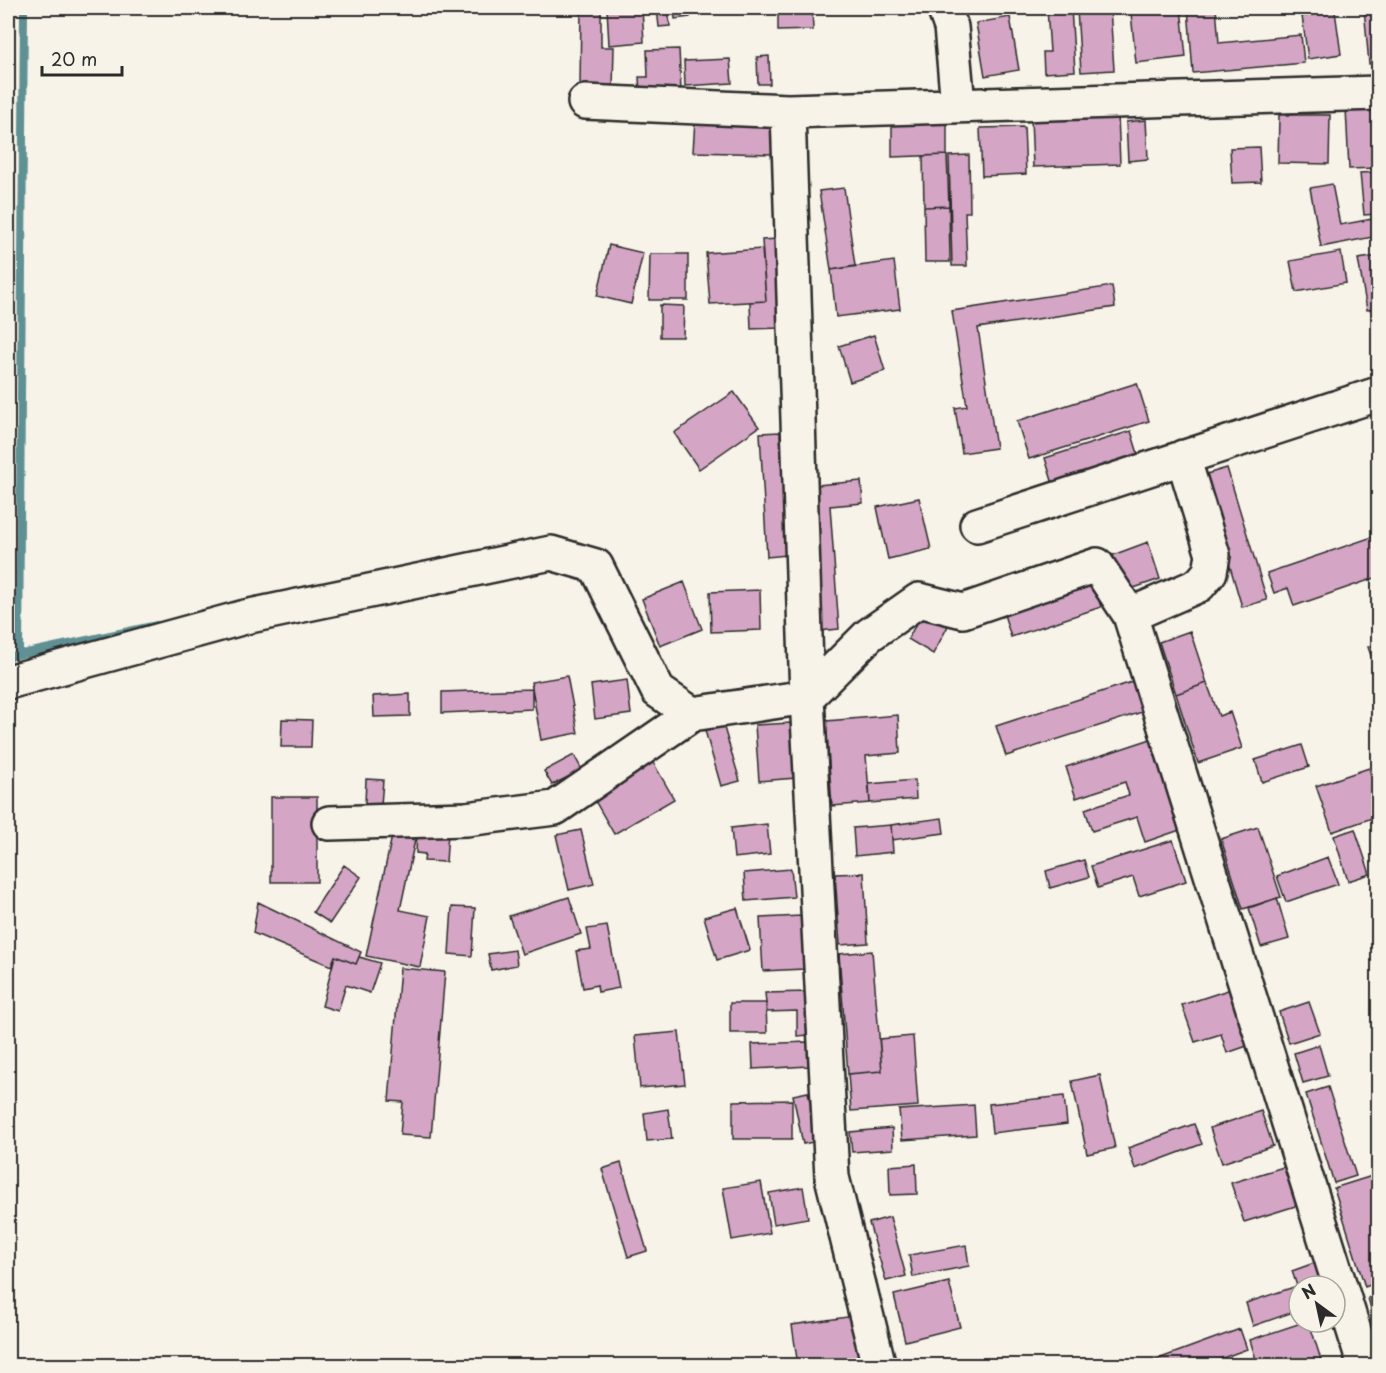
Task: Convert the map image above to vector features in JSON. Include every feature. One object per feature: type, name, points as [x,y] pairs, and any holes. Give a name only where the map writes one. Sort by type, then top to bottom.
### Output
[{"type":"street","points":[[944,8],[951,27],[958,105]]},
{"type":"street","points":[[585,102],[788,111],[1378,93]]},
{"type":"street","points":[[788,111],[807,697],[832,1177],[879,1365]]},
{"type":"street","points":[[977,525],[1183,457],[1377,398]]},
{"type":"street","points":[[1130,615],[1198,585],[1210,572],[1213,555],[1183,457]]},
{"type":"street","points":[[8,682],[245,617],[551,553],[596,566],[658,691],[692,714]]},
{"type":"street","points":[[329,823],[466,819],[555,808],[692,714],[807,697],[869,635],[919,600],[963,611],[1097,565],[1130,615],[1365,1365]]},
{"type":"building","points":[[581,8],[601,8],[601,47],[614,47],[613,88],[580,87]]},
{"type":"building","points":[[607,8],[642,8],[644,42],[609,45]]},
{"type":"building","points":[[657,8],[668,8],[670,26],[659,27]]},
{"type":"building","points":[[674,8],[689,8],[690,17],[675,19]]},
{"type":"building","points":[[778,8],[812,8],[813,30],[778,31]]},
{"type":"building","points":[[1047,8],[1071,8],[1075,71],[1044,73],[1043,52],[1050,52]]},
{"type":"building","points":[[1110,8],[1114,70],[1081,72],[1077,10]]},
{"type":"building","points":[[1181,8],[1186,57],[1136,63],[1131,13]]},
{"type":"building","points":[[1188,8],[1216,8],[1219,43],[1301,35],[1304,63],[1193,73]]},
{"type":"building","points":[[1292,8],[1310,8],[1311,10],[1293,14]]},
{"type":"building","points":[[1364,8],[1378,8],[1378,63],[1369,64]]},
{"type":"building","points":[[1335,11],[1341,54],[1308,59],[1302,16]]},
{"type":"building","points":[[1010,17],[1019,70],[985,76],[976,23]]},
{"type":"building","points":[[679,49],[681,92],[640,94],[639,77],[648,77],[647,50]]},
{"type":"building","points":[[769,56],[770,84],[758,84],[757,57]]},
{"type":"building","points":[[730,59],[732,83],[685,86],[684,61]]},
{"type":"building","points":[[1378,107],[1378,168],[1349,169],[1346,108]]},
{"type":"building","points":[[1118,115],[1120,164],[1033,167],[1031,118]]},
{"type":"building","points":[[1279,115],[1330,115],[1329,164],[1278,163]]},
{"type":"building","points":[[947,116],[947,155],[892,157],[892,117]]},
{"type":"building","points":[[695,120],[774,122],[773,154],[693,152]]},
{"type":"building","points":[[1146,120],[1148,159],[1128,161],[1126,122]]},
{"type":"building","points":[[1024,127],[1026,174],[982,176],[980,128]]},
{"type":"building","points":[[1259,147],[1261,182],[1232,183],[1230,148]]},
{"type":"building","points":[[947,155],[949,206],[924,207],[923,156]]},
{"type":"building","points":[[969,155],[970,212],[965,212],[967,266],[952,266],[949,156]]},
{"type":"building","points":[[1378,172],[1378,214],[1364,215],[1360,173]]},
{"type":"building","points":[[1332,184],[1340,225],[1378,218],[1378,236],[1321,247],[1310,188]]},
{"type":"building","points":[[844,188],[855,266],[831,270],[819,191]]},
{"type":"building","points":[[949,206],[950,262],[925,262],[924,207]]},
{"type":"building","points":[[778,239],[782,328],[751,329],[750,302],[766,301],[762,240]]},
{"type":"building","points":[[609,245],[643,253],[631,304],[597,296]]},
{"type":"building","points":[[762,249],[766,301],[710,304],[706,253]]},
{"type":"building","points":[[1341,252],[1346,283],[1296,292],[1290,261]]},
{"type":"building","points":[[650,254],[688,254],[688,300],[649,300]]},
{"type":"building","points":[[1378,256],[1378,308],[1367,310],[1358,259]]},
{"type":"building","points":[[894,261],[900,309],[836,317],[831,270]]},
{"type":"building","points":[[1112,286],[1115,307],[978,328],[996,448],[962,453],[955,408],[967,406],[952,311]]},
{"type":"building","points":[[660,305],[684,306],[683,337],[660,337]]},
{"type":"building","points":[[874,335],[885,371],[850,382],[839,346]]},
{"type":"building","points":[[1137,383],[1149,421],[1029,459],[1017,421]]},
{"type":"building","points":[[734,392],[759,427],[699,469],[674,433]]},
{"type":"building","points":[[1131,431],[1139,457],[1053,484],[1045,458]]},
{"type":"building","points":[[780,432],[787,555],[767,557],[760,433]]},
{"type":"building","points":[[1227,468],[1267,600],[1242,607],[1203,475]]},
{"type":"building","points":[[861,481],[863,503],[830,506],[839,629],[818,631],[806,486]]},
{"type":"building","points":[[919,498],[931,549],[888,559],[877,507]]},
{"type":"building","points":[[1378,535],[1378,577],[1294,606],[1288,588],[1274,593],[1267,573]]},
{"type":"building","points":[[1148,542],[1160,579],[1125,591],[1113,555]]},
{"type":"building","points":[[1092,579],[1101,607],[1011,637],[1002,608]]},
{"type":"building","points":[[684,582],[702,629],[660,646],[642,599]]},
{"type":"building","points":[[760,590],[761,630],[711,632],[710,592]]},
{"type":"building","points":[[1378,602],[1378,627],[1371,604]]},
{"type":"building","points":[[923,611],[948,626],[933,654],[908,639]]},
{"type":"building","points":[[1190,631],[1207,683],[1176,694],[1159,642]]},
{"type":"building","points":[[1378,644],[1378,663],[1374,664],[1368,647]]},
{"type":"building","points":[[567,676],[578,733],[541,740],[531,682]]},
{"type":"building","points":[[627,680],[631,714],[595,719],[591,685]]},
{"type":"building","points":[[1135,681],[1145,711],[1006,756],[996,726]]},
{"type":"building","points":[[1207,683],[1219,716],[1230,712],[1242,748],[1198,763],[1176,694]]},
{"type":"building","points":[[532,689],[532,709],[442,713],[442,692]]},
{"type":"building","points":[[410,694],[410,716],[374,717],[373,696]]},
{"type":"building","points":[[898,715],[900,753],[866,756],[870,803],[832,806],[826,721]]},
{"type":"building","points":[[282,719],[312,720],[311,747],[281,747]]},
{"type":"building","points":[[722,721],[740,781],[721,786],[704,727]]},
{"type":"building","points":[[791,723],[796,778],[759,781],[755,725]]},
{"type":"building","points":[[1151,739],[1180,830],[1145,842],[1137,817],[1092,831],[1085,809],[1129,795],[1125,782],[1076,798],[1066,767]]},
{"type":"building","points":[[1302,745],[1309,767],[1262,782],[1255,760]]},
{"type":"building","points":[[574,755],[582,770],[552,785],[544,771]]},
{"type":"building","points":[[650,757],[674,799],[614,834],[590,792]]},
{"type":"building","points":[[1369,768],[1378,796],[1378,816],[1332,832],[1316,786]]},
{"type":"building","points":[[366,779],[383,780],[381,805],[365,804]]},
{"type":"building","points":[[915,780],[916,799],[870,803],[869,784]]},
{"type":"building","points":[[271,797],[317,797],[317,882],[271,882]]},
{"type":"building","points":[[942,818],[944,833],[892,840],[891,825]]},
{"type":"building","points":[[767,824],[770,854],[734,858],[731,828]]},
{"type":"building","points":[[891,825],[893,852],[855,856],[853,828]]},
{"type":"building","points":[[1258,827],[1281,897],[1243,909],[1221,839]]},
{"type":"building","points":[[1355,829],[1370,874],[1348,881],[1334,836]]},
{"type":"building","points":[[417,830],[448,832],[446,862],[424,861],[425,854],[416,853]]},
{"type":"building","points":[[581,830],[594,884],[569,890],[556,835]]},
{"type":"building","points":[[392,836],[415,840],[400,910],[430,916],[420,967],[366,956]]},
{"type":"building","points":[[1173,840],[1186,881],[1139,896],[1133,877],[1098,888],[1091,866]]},
{"type":"building","points":[[1328,857],[1338,884],[1286,902],[1277,876]]},
{"type":"building","points":[[1084,860],[1089,877],[1050,888],[1046,871]]},
{"type":"building","points":[[344,865],[361,877],[330,923],[313,912]]},
{"type":"building","points":[[791,869],[794,897],[746,901],[744,873]]},
{"type":"building","points":[[864,873],[868,943],[840,945],[835,874]]},
{"type":"building","points":[[1378,884],[1378,899],[1374,886]]},
{"type":"building","points":[[569,897],[581,934],[522,954],[509,916]]},
{"type":"building","points":[[1277,898],[1289,939],[1261,947],[1249,908]]},
{"type":"building","points":[[258,902],[361,952],[356,964],[335,956],[331,966],[253,933]]},
{"type":"building","points":[[452,907],[475,908],[472,956],[449,954]]},
{"type":"building","points":[[737,908],[750,950],[717,960],[704,917]]},
{"type":"building","points":[[801,916],[804,969],[763,971],[760,918]]},
{"type":"building","points":[[607,926],[619,988],[598,992],[597,985],[583,988],[576,951],[591,949],[587,929]]},
{"type":"building","points":[[515,950],[517,965],[491,970],[488,954]]},
{"type":"building","points":[[872,951],[882,1071],[848,1074],[839,954]]},
{"type":"building","points":[[335,956],[356,964],[359,957],[380,963],[370,993],[346,985],[338,1011],[322,1006]]},
{"type":"building","points":[[400,968],[445,972],[431,1137],[400,1135],[403,1102],[389,1101]]},
{"type":"building","points":[[1231,989],[1250,1045],[1227,1053],[1221,1034],[1195,1042],[1182,1005]]},
{"type":"building","points":[[807,992],[808,1035],[797,1036],[797,1011],[767,1012],[765,993]]},
{"type":"building","points":[[1309,1002],[1320,1033],[1289,1043],[1279,1012]]},
{"type":"building","points":[[730,1003],[766,1003],[767,1033],[730,1033]]},
{"type":"building","points":[[679,1032],[685,1084],[640,1088],[635,1036]]},
{"type":"building","points":[[913,1036],[918,1106],[851,1111],[848,1074],[882,1071],[879,1039]]},
{"type":"building","points":[[808,1042],[809,1066],[753,1069],[752,1044]]},
{"type":"building","points":[[1319,1045],[1328,1076],[1303,1083],[1294,1053]]},
{"type":"building","points":[[1100,1075],[1115,1148],[1087,1154],[1072,1081]]},
{"type":"building","points":[[1328,1087],[1356,1176],[1334,1183],[1306,1094]]},
{"type":"building","points":[[808,1092],[818,1141],[803,1144],[793,1095]]},
{"type":"building","points":[[1064,1096],[1067,1124],[992,1133],[989,1104]]},
{"type":"building","points":[[792,1100],[792,1139],[733,1139],[733,1101]]},
{"type":"building","points":[[974,1105],[976,1135],[902,1140],[899,1110]]},
{"type":"building","points":[[668,1109],[672,1139],[647,1141],[644,1113]]},
{"type":"building","points":[[1261,1111],[1273,1146],[1222,1163],[1210,1128]]},
{"type":"building","points":[[1194,1124],[1202,1144],[1135,1169],[1128,1148]]},
{"type":"building","points":[[892,1128],[893,1149],[852,1152],[850,1132]]},
{"type":"building","points":[[621,1163],[647,1251],[628,1257],[602,1169]]},
{"type":"building","points":[[916,1164],[917,1194],[890,1195],[889,1166]]},
{"type":"building","points":[[1290,1165],[1302,1204],[1244,1222],[1231,1183]]},
{"type":"building","points":[[1372,1176],[1378,1199],[1378,1282],[1365,1287],[1334,1188]]},
{"type":"building","points":[[761,1182],[770,1233],[732,1240],[723,1188]]},
{"type":"building","points":[[803,1187],[808,1218],[774,1224],[769,1193]]},
{"type":"building","points":[[890,1217],[906,1276],[886,1281],[869,1223]]},
{"type":"building","points":[[966,1245],[969,1266],[913,1277],[909,1255]]},
{"type":"building","points":[[1317,1262],[1321,1274],[1293,1274],[1292,1271]]},
{"type":"building","points":[[949,1282],[960,1327],[905,1341],[894,1295]]},
{"type":"building","points":[[1287,1289],[1287,1314],[1253,1326],[1246,1303]]},
{"type":"building","points":[[1378,1295],[1378,1333],[1368,1298]]},
{"type":"building","points":[[854,1316],[860,1359],[845,1361],[845,1366],[798,1366],[792,1325]]},
{"type":"building","points":[[1287,1328],[1287,1334],[1313,1334],[1323,1366],[1258,1366],[1250,1340]]},
{"type":"building","points":[[1240,1329],[1247,1349],[1201,1366],[1139,1366]]},
{"type":"waterway","points":[[19,653],[24,8]]},
{"type":"waterway","points":[[8,657],[157,625]]}]
